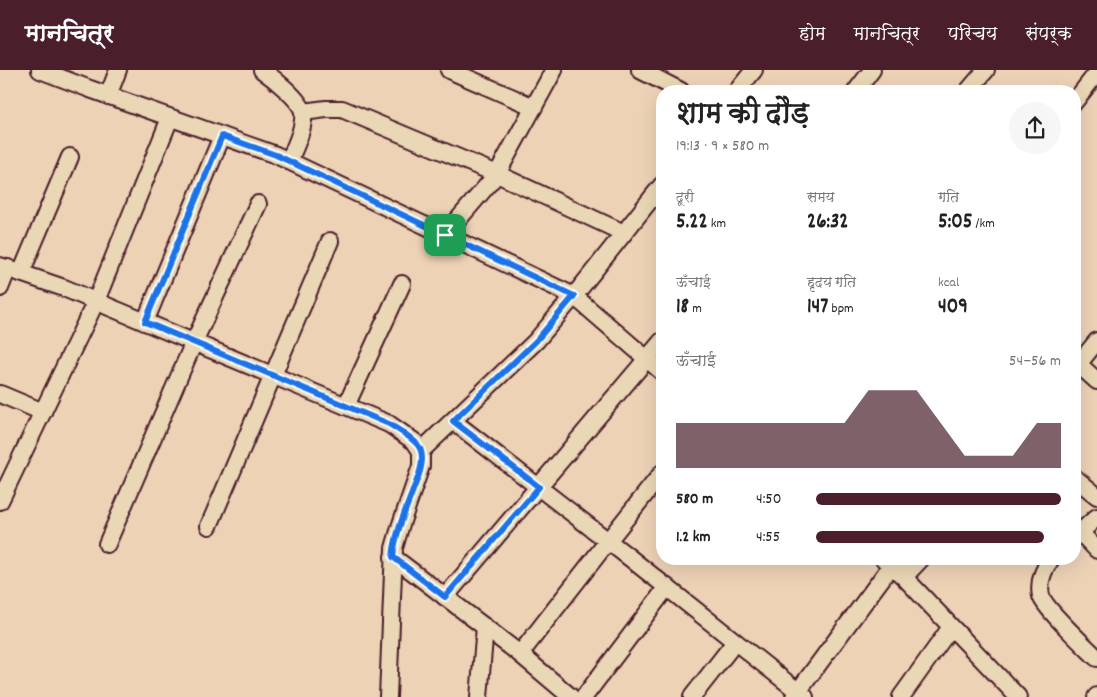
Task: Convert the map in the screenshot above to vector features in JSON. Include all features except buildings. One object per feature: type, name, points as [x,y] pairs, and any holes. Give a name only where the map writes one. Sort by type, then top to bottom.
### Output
[{"type":"street","points":[[40,70],[276,155],[574,296],[656,367]]},
{"type":"street","points":[[108,96],[118,70]]},
{"type":"street","points":[[262,70],[287,90],[303,112],[302,128],[290,161]]},
{"type":"street","points":[[449,70],[534,107]]},
{"type":"street","points":[[445,235],[497,174],[554,70]]},
{"type":"street","points":[[640,70],[669,85]]},
{"type":"street","points":[[742,85],[754,70]]},
{"type":"street","points":[[861,85],[872,70]]},
{"type":"street","points":[[973,85],[986,70]]},
{"type":"street","points":[[1081,93],[1097,73]]},
{"type":"street","points":[[303,112],[342,109],[497,174],[624,233]]},
{"type":"street","points":[[0,501],[96,301],[170,118]]},
{"type":"street","points":[[145,322],[222,136]]},
{"type":"street","points":[[0,288],[70,157]]},
{"type":"street","points":[[421,451],[536,341],[656,192]]},
{"type":"street","points":[[107,544],[194,342],[258,204]]},
{"type":"street","points":[[209,526],[330,241]]},
{"type":"street","points":[[10,269],[96,301],[389,424],[415,442],[421,451],[421,466],[401,524],[393,557],[388,697]]},
{"type":"street","points":[[346,406],[402,284]]},
{"type":"street","points":[[1081,358],[1097,340]]},
{"type":"street","points":[[445,597],[656,348]]},
{"type":"street","points":[[1081,368],[1097,381]]},
{"type":"street","points":[[0,394],[43,412]]},
{"type":"street","points":[[453,421],[608,541],[799,695],[893,567],[1018,697]]},
{"type":"street","points":[[520,654],[656,481]]},
{"type":"street","points":[[1081,483],[1097,496]]},
{"type":"street","points":[[1081,531],[1097,517]]},
{"type":"street","points":[[1081,537],[1097,550]]},
{"type":"street","points":[[393,557],[520,654],[571,697]]},
{"type":"street","points":[[1047,565],[1040,580],[1042,597],[1048,607],[1097,658]]},
{"type":"street","points":[[584,697],[666,587]]},
{"type":"street","points":[[479,697],[485,627]]},
{"type":"street","points":[[905,695],[951,627]]},
{"type":"street","points":[[692,697],[735,642]]},
{"type":"route","points":[[222,136],[276,155],[445,235],[574,296],[536,341],[453,421],[539,487],[445,597],[393,557],[401,524],[421,466],[421,451],[415,442],[389,424],[145,322],[222,136]]}]
